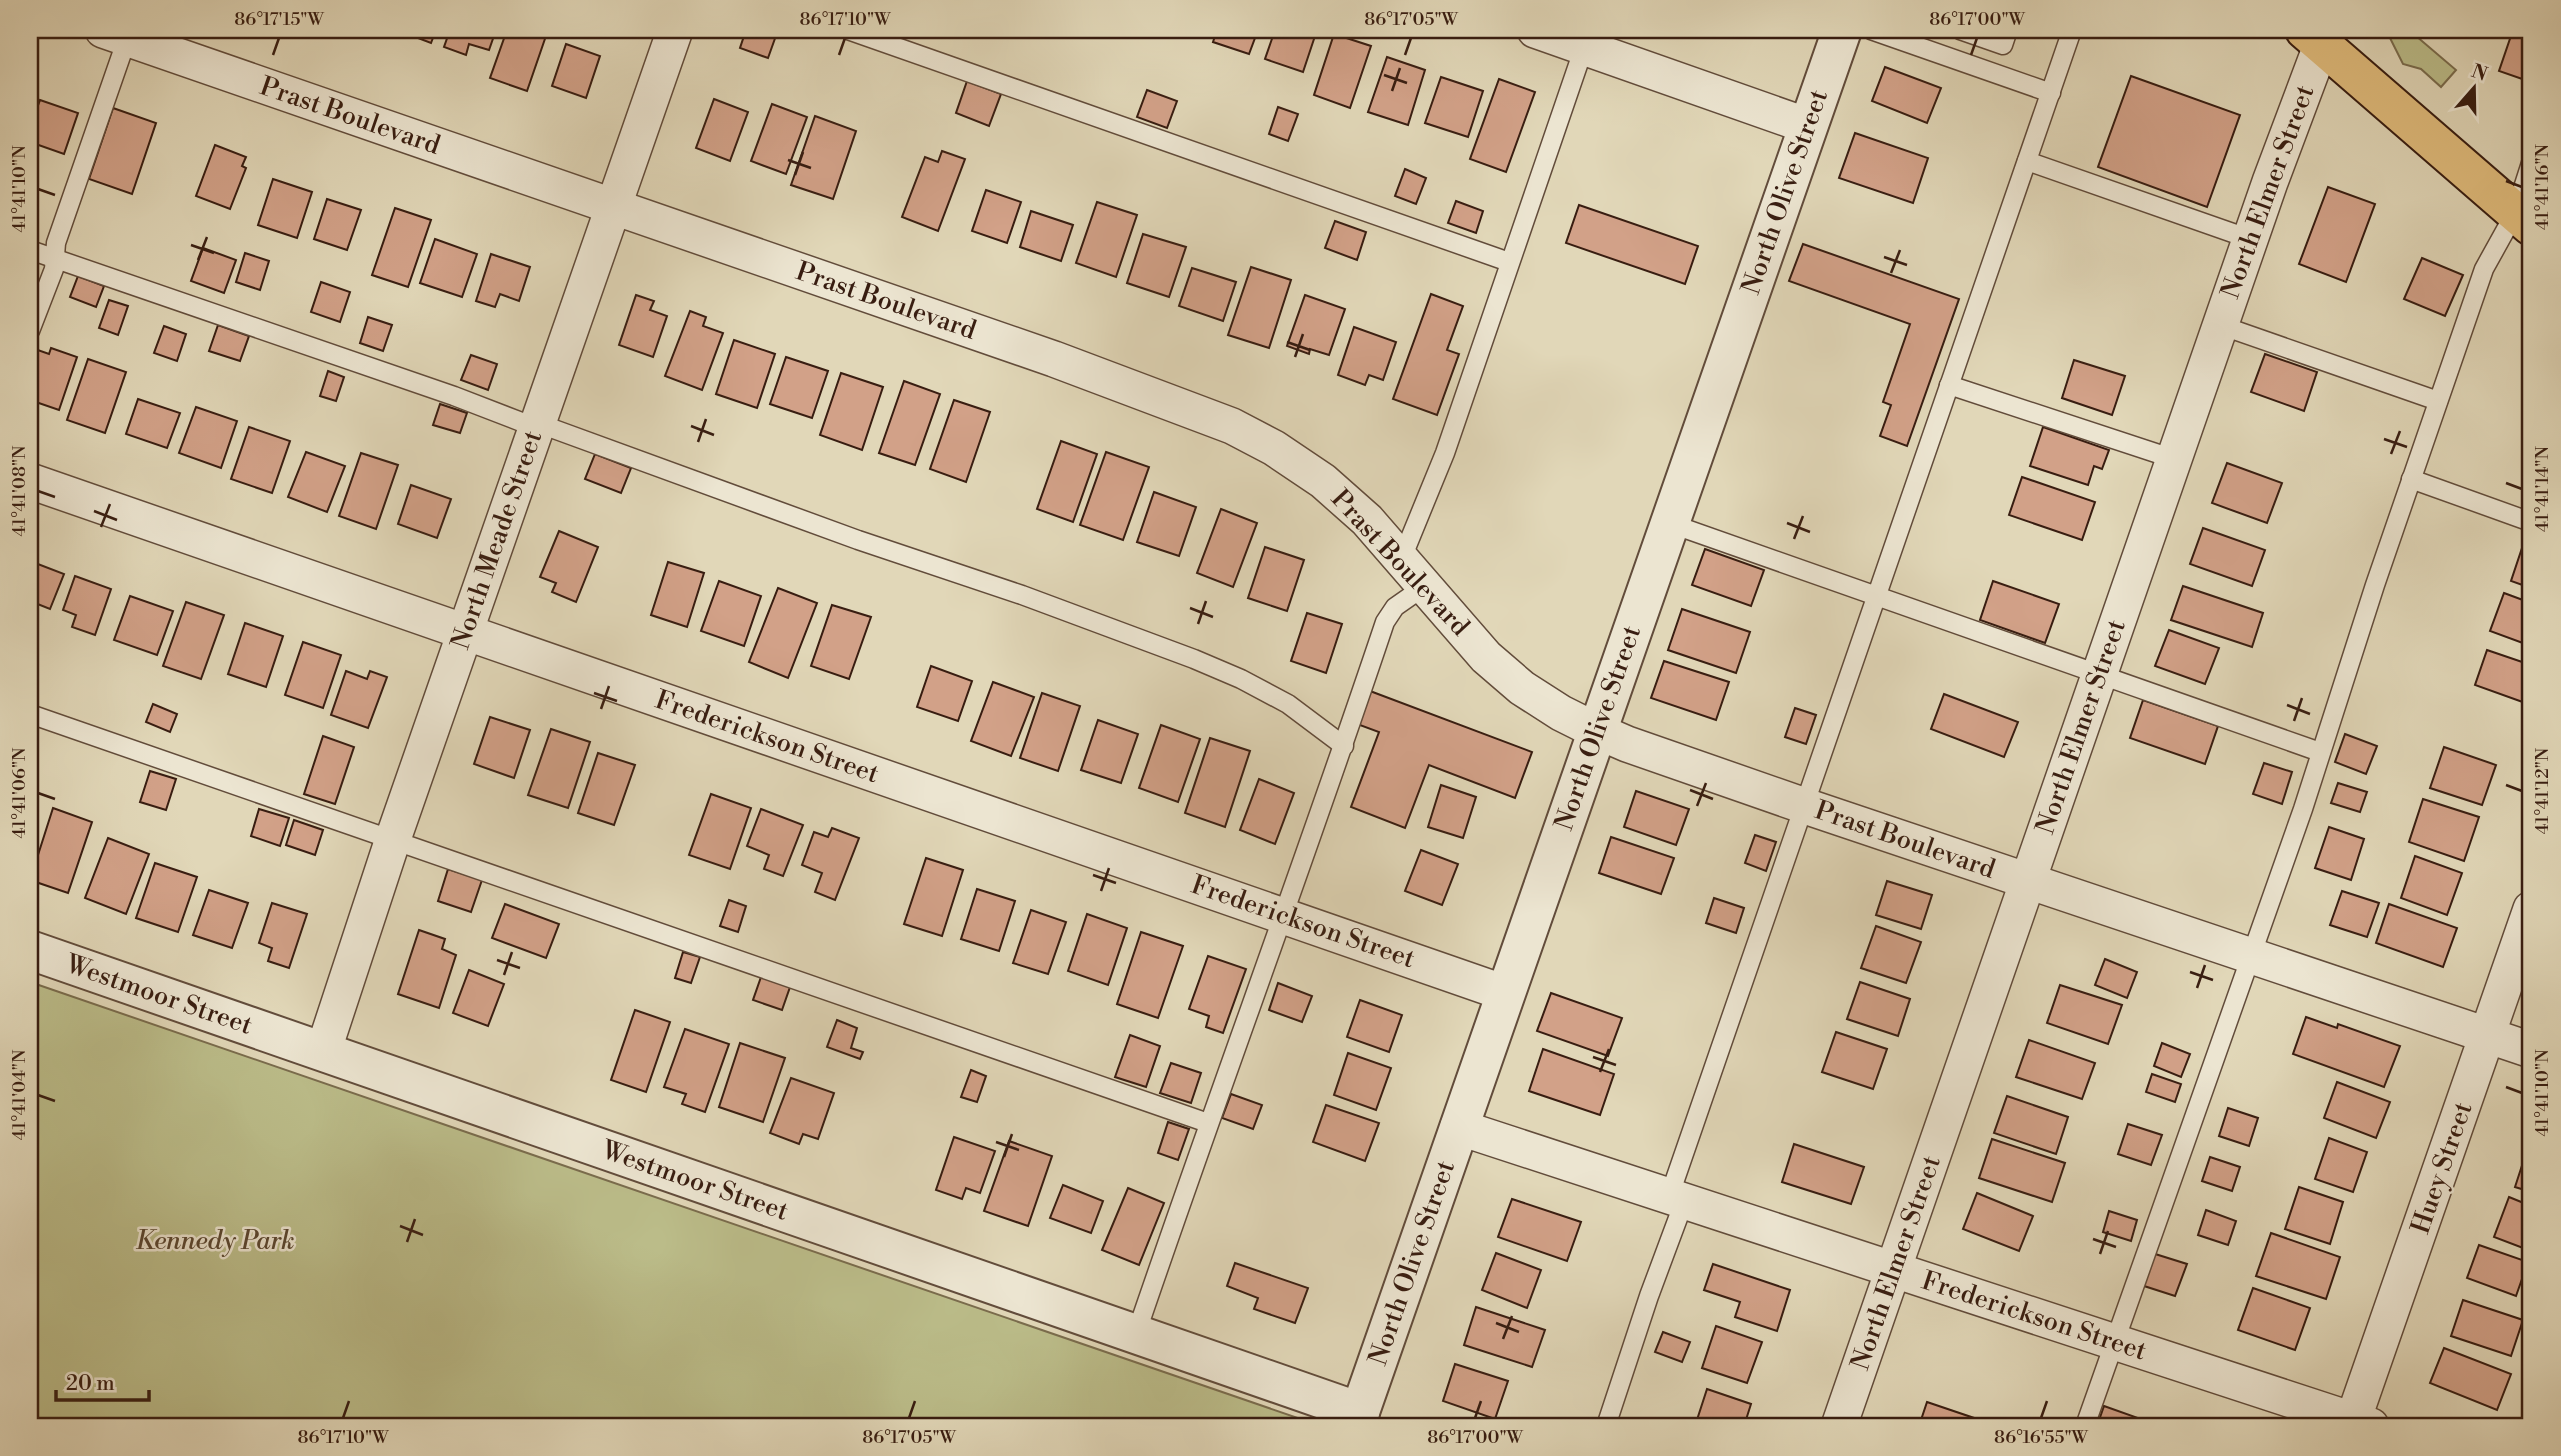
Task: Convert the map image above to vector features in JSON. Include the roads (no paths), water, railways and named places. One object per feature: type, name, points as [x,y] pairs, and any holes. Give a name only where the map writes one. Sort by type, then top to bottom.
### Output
[{"type":"main road","points":[[2318,35],[2523,219]]},
{"type":"street","name":"North Meade Street","points":[[323,1052],[393,839],[675,30]]},
{"type":"street","points":[[1535,30],[1587,38],[1808,125]]},
{"type":"street","name":"North Olive Street","points":[[1358,1419],[1842,30]]},
{"type":"street","name":"Prast Boulevard","points":[[120,33],[614,208],[1054,359],[1232,426],[1274,448],[1323,481],[1367,520],[1486,657],[1522,688],[1561,713],[1597,731],[1805,806],[2531,1050]]},
{"type":"street","name":"North Elmer Street","points":[[1839,1426],[2029,882],[2318,35]]},
{"type":"street","name":"Frederickson Street","points":[[30,481],[1505,993]]},
{"type":"street","name":"Huey Street","points":[[2358,1424],[2531,909]]},
{"type":"street","name":"Westmoor Street","points":[[30,950],[1136,1334],[1358,1419]]},
{"type":"street","name":"Frederickson Street","points":[[1458,1127],[2358,1424]]},
{"type":"lane","points":[[848,30],[1509,262]]},
{"type":"lane","points":[[1871,30],[2051,93]]},
{"type":"lane","points":[[1960,30],[2003,45],[2008,30]]},
{"type":"lane","points":[[1606,1426],[1649,1296],[1676,1199],[1805,806],[2072,30]]},
{"type":"lane","points":[[30,331],[54,269],[56,243],[120,33]]},
{"type":"lane","points":[[1402,558],[1446,453],[1587,38]]},
{"type":"lane","points":[[2027,160],[2250,239]]},
{"type":"lane","points":[[2085,1426],[2249,955],[2303,809],[2411,479],[2484,269],[2523,219],[2531,163]]},
{"type":"lane","points":[[30,250],[454,396],[524,423],[551,428],[1195,659],[1288,704],[1344,746]]},
{"type":"lane","points":[[2220,325],[2438,401]]},
{"type":"lane","points":[[1949,385],[2174,459]]},
{"type":"lane","points":[[2411,479],[2531,522]]},
{"type":"lane","points":[[1669,523],[2320,752]]},
{"type":"lane","points":[[1136,1334],[1208,1123],[1344,746],[1385,622],[1395,607],[1425,586]]},
{"type":"lane","points":[[30,714],[1208,1123]]},
{"type":"park label","name":"Kennedy Park","points":[[215,1241]]}]
